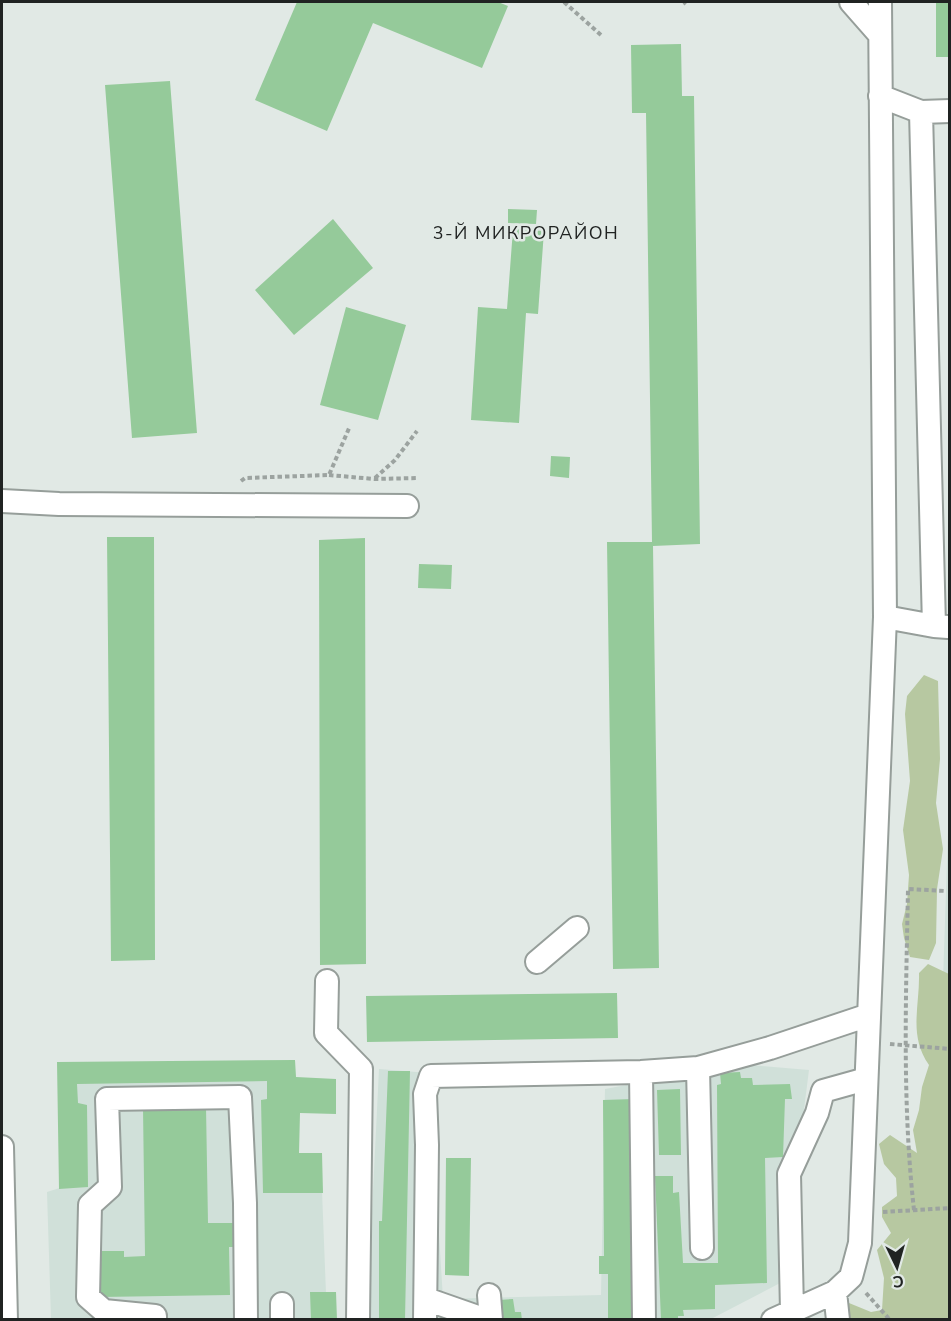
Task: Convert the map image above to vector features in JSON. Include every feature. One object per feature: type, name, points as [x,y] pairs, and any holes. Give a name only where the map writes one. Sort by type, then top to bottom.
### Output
[{"type":"street","points":[[851,2],[880,35]]},
{"type":"street","points":[[866,1079],[823,1091],[817,1113],[789,1174],[783,1315],[835,1292],[851,1276],[860,1243],[885,617],[880,2]]},
{"type":"street","points":[[880,96],[921,112],[950,111]]},
{"type":"street","points":[[885,617],[942,626],[921,112]]},
{"type":"street","points":[[2,501],[59,504],[407,506]]},
{"type":"street","points":[[537,962],[577,927]]},
{"type":"street","points":[[327,981],[326,1033],[361,1069],[358,1320]]},
{"type":"street","points":[[489,1295],[488,1320],[426,1309],[425,1094],[431,1076],[641,1072],[698,1068],[770,1048],[869,1015]]},
{"type":"street","points":[[698,1068],[702,1248]]},
{"type":"street","points":[[641,1072],[644,1320]]},
{"type":"street","points":[[155,1320],[154,1316],[104,1311],[88,1297],[90,1205],[110,1186],[107,1099],[240,1097],[245,1203],[246,1320]]},
{"type":"street","points":[[2,1147],[6,1320]]},
{"type":"street","points":[[835,1292],[837,1320]]},
{"type":"path","points":[[564,2],[601,35]]},
{"type":"path","points":[[329,475],[350,426]]},
{"type":"path","points":[[374,479],[395,460],[417,431]]},
{"type":"path","points":[[228,505],[233,489],[245,478],[329,475],[374,479],[418,478]]},
{"type":"path","points":[[914,1210],[908,1157],[905,1046],[908,889],[946,891]]},
{"type":"path","points":[[868,1042],[950,1049]]},
{"type":"path","points":[[861,1213],[950,1208]]},
{"type":"path","points":[[851,1276],[890,1320]]},
{"type":"shaded area","points":[[949,803],[949,1011],[942,1010]]},
{"type":"shaded area","points":[[739,1064],[809,1070],[782,1282],[711,1319],[369,1320],[368,1294],[379,1069],[429,1073],[443,1299],[601,1295],[605,1089]]},
{"type":"shaded area","points":[[68,1076],[274,1076],[283,1173],[322,1191],[327,1319],[51,1319],[47,1192],[66,1186]]},
{"type":"green space","points":[[924,675],[938,681],[940,759],[936,803],[943,849],[937,889],[936,943],[929,960],[910,957],[902,924],[907,904],[909,875],[903,830],[910,781],[905,714],[907,696]]},
{"type":"green space","points":[[928,964],[949,974],[949,1319],[845,1320],[849,1303],[871,1312],[882,1310],[884,1278],[877,1250],[891,1233],[882,1217],[882,1207],[897,1196],[896,1178],[884,1164],[879,1144],[890,1135],[917,1153],[913,1130],[929,1065],[919,1043],[917,1031],[919,973]]},
{"type":"building","points":[[297,2],[498,2],[508,6],[482,68],[373,23],[327,131],[255,100]]},
{"type":"building","points":[[936,2],[950,2],[950,57],[936,57]]},
{"type":"building","points":[[681,44],[682,96],[694,96],[700,544],[653,546],[659,968],[613,969],[607,542],[652,542],[646,113],[632,113],[631,45]]},
{"type":"building","points":[[170,81],[197,433],[132,438],[105,85]]},
{"type":"building","points":[[508,209],[537,210],[536,224],[508,223]]},
{"type":"building","points":[[333,219],[373,268],[294,335],[255,290]]},
{"type":"building","points":[[513,229],[544,231],[538,314],[526,313],[519,423],[471,420],[478,307],[507,309]]},
{"type":"building","points":[[346,307],[406,325],[378,420],[320,405]]},
{"type":"building","points":[[551,456],[570,457],[569,478],[550,476]]},
{"type":"building","points":[[107,537],[154,537],[155,960],[111,961]]},
{"type":"building","points":[[365,538],[366,964],[320,965],[319,540]]},
{"type":"building","points":[[419,564],[452,565],[451,589],[418,588]]},
{"type":"building","points":[[617,993],[618,1038],[367,1042],[366,996]]},
{"type":"building","points":[[295,1060],[296,1077],[336,1079],[336,1114],[300,1113],[299,1153],[322,1153],[323,1193],[263,1193],[261,1100],[267,1099],[267,1081],[77,1084],[78,1103],[87,1105],[88,1187],[59,1189],[57,1062]]},
{"type":"building","points":[[388,1071],[410,1071],[405,1320],[379,1320],[379,1221],[382,1221]]},
{"type":"building","points":[[740,1072],[741,1078],[752,1078],[753,1085],[790,1084],[792,1099],[785,1099],[783,1157],[765,1158],[767,1283],[715,1285],[715,1309],[683,1310],[684,1316],[678,1316],[678,1320],[661,1320],[655,1176],[673,1176],[673,1193],[679,1192],[683,1263],[718,1263],[717,1085],[721,1084],[720,1073]]},
{"type":"building","points":[[680,1089],[681,1155],[659,1155],[657,1090]]},
{"type":"building","points":[[634,1099],[636,1320],[608,1320],[608,1274],[599,1274],[599,1256],[604,1256],[603,1100]]},
{"type":"building","points":[[206,1107],[208,1223],[234,1223],[234,1247],[229,1247],[230,1295],[100,1297],[99,1251],[124,1251],[124,1257],[145,1256],[143,1108]]},
{"type":"building","points":[[446,1158],[471,1158],[469,1276],[445,1275]]},
{"type":"building","points":[[310,1292],[336,1292],[337,1320],[311,1320]]},
{"type":"building","points":[[513,1299],[515,1312],[521,1312],[522,1320],[501,1320],[499,1300]]},
{"type":"district","name":"3-Й МИКРОРАЙОН","points":[[526,233]]}]
